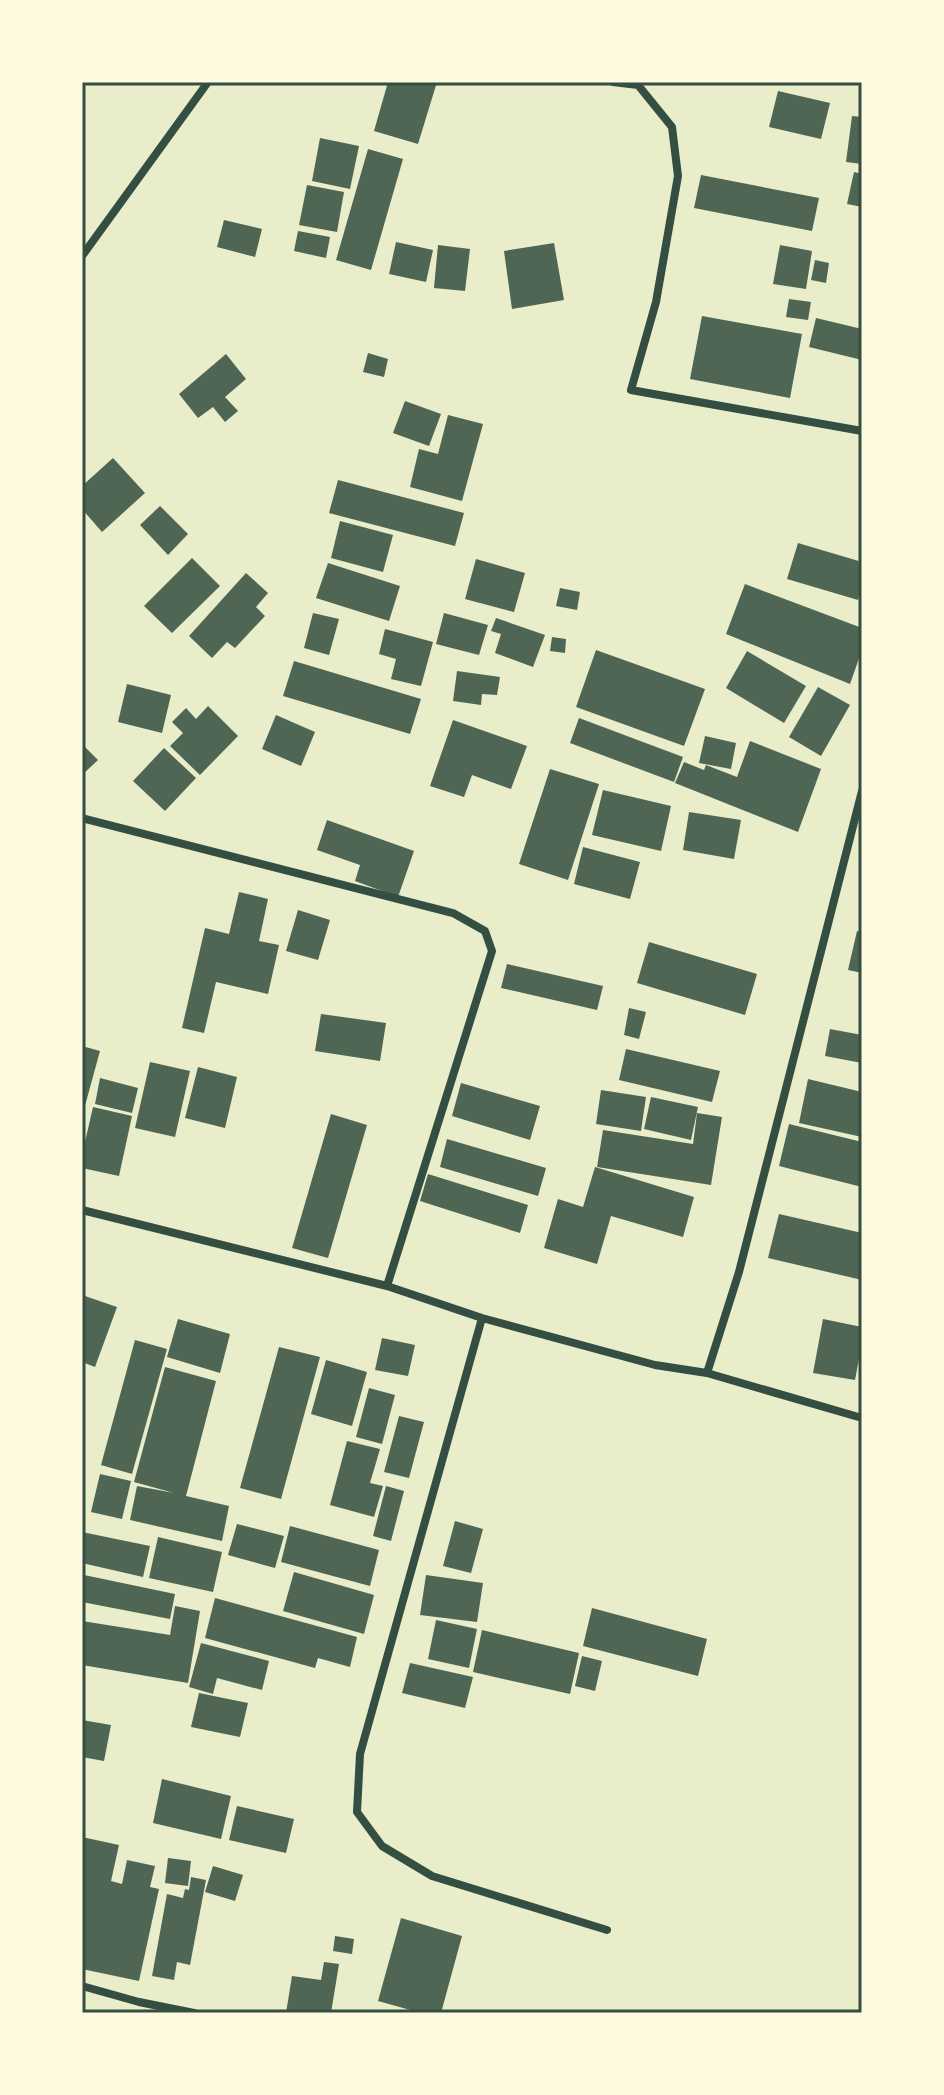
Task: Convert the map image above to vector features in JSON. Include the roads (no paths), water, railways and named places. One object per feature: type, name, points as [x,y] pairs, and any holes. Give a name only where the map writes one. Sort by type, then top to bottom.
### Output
[{"type":"street","points":[[82,256],[208,82]]},
{"type":"street","points":[[613,82],[638,85],[672,127],[678,176],[656,302],[631,390],[862,431]]},
{"type":"street","points":[[707,1373],[743,1257],[862,791]]},
{"type":"street","points":[[82,818],[453,913],[485,931],[492,951],[387,1286]]},
{"type":"street","points":[[82,1210],[387,1286],[482,1318],[655,1365],[707,1373],[862,1418]]},
{"type":"street","points":[[482,1318],[360,1754],[357,1812],[382,1846],[432,1876],[607,1930]]},
{"type":"street","points":[[82,1986],[194,2013]]}]
